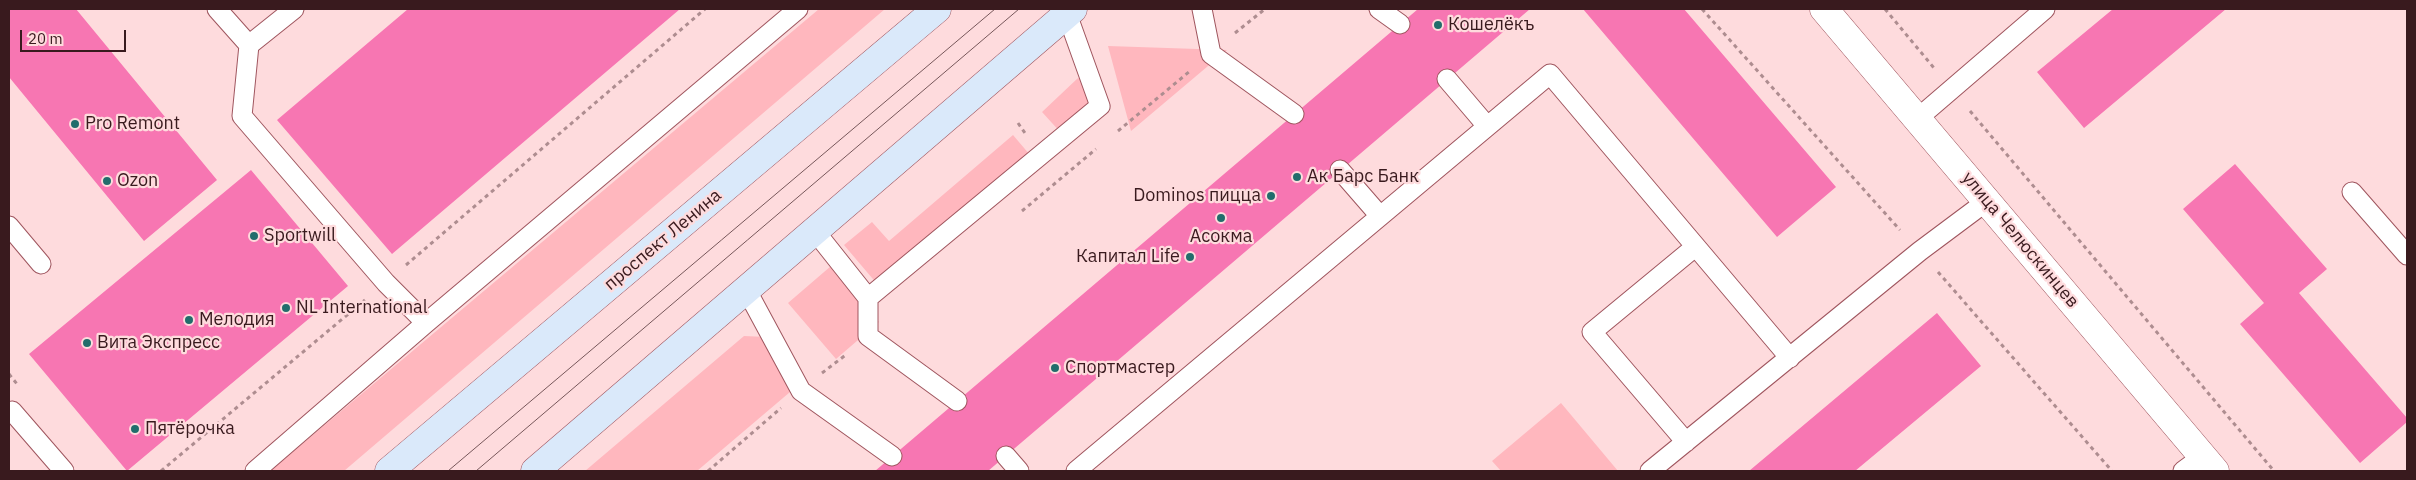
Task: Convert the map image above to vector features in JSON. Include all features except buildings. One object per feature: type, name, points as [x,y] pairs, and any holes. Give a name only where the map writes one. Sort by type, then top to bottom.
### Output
[{"type":"main road","name":"проспект Ленина","points":[[389,471],[937,9]]},
{"type":"main road","points":[[535,471],[1070,11]]},
{"type":"street","name":"улица Челюскинцев","points":[[1824,9],[1987,201],[2200,466]]},
{"type":"lane","points":[[217,9],[248,45],[242,116],[386,283],[426,322]]},
{"type":"lane","points":[[248,45],[294,9]]},
{"type":"lane","points":[[255,471],[426,322],[798,9]]},
{"type":"lane","points":[[1202,9],[1211,54],[1294,114]]},
{"type":"lane","points":[[1379,9],[1400,24]]},
{"type":"lane","points":[[1917,119],[1950,88],[2045,9]]},
{"type":"lane","points":[[868,298],[1100,106],[1070,11]]},
{"type":"lane","points":[[1076,471],[1550,74],[1790,358]]},
{"type":"lane","points":[[1447,79],[1487,126]]},
{"type":"lane","points":[[1340,170],[1380,216]]},
{"type":"lane","points":[[2352,192],[2407,255]]},
{"type":"lane","points":[[1650,471],[1920,251],[1987,201]]},
{"type":"lane","points":[[9,226],[41,264]]},
{"type":"lane","points":[[814,230],[868,298],[868,336],[957,401]]},
{"type":"lane","points":[[1686,442],[1592,332],[1696,247]]},
{"type":"lane","points":[[746,289],[801,391],[892,456]]},
{"type":"lane","points":[[12,411],[64,471]]},
{"type":"lane","points":[[1006,456],[1019,471]]},
{"type":"path","points":[[161,471],[386,283],[705,9]]},
{"type":"path","points":[[1885,9],[2274,471]]},
{"type":"shaded area","points":[[819,9],[885,9],[344,471],[270,471]]},
{"type":"shaded area","points":[[1108,46],[1227,50],[1131,131]]},
{"type":"shaded area","points":[[1078,78],[1087,83],[1098,102],[1062,134],[1042,112]]},
{"type":"shaded area","points":[[1013,135],[1030,155],[878,285],[844,245],[872,222],[889,241]]},
{"type":"shaded area","points":[[831,266],[879,322],[836,359],[788,303]]},
{"type":"shaded area","points":[[744,336],[766,337],[803,381],[697,471],[585,471]]},
{"type":"shaded area","points":[[1561,403],[1618,471],[1501,471],[1492,461]]},
{"type":"tram line","points":[[448,471],[995,9]]},
{"type":"tram line","points":[[476,471],[1019,9]]},
{"type":"place","name":"Кошелёкъ","points":[[1438,25]]},
{"type":"place","name":"Pro Remont","points":[[75,124]]},
{"type":"place","name":"Ак Барс Банк","points":[[1297,177]]},
{"type":"place","name":"Ozon","points":[[107,181]]},
{"type":"place","name":"Dominos пицца","points":[[1271,196]]},
{"type":"place","name":"Асокма","points":[[1221,218]]},
{"type":"place","name":"Sportwill","points":[[254,236]]},
{"type":"place","name":"Капитал Life","points":[[1190,257]]},
{"type":"place","name":"NL International","points":[[286,308]]},
{"type":"place","name":"Мелодия","points":[[189,320]]},
{"type":"place","name":"Вита Экспресс","points":[[87,343]]},
{"type":"place","name":"Спортмастер","points":[[1055,368]]},
{"type":"place","name":"Пятёрочка","points":[[135,429]]}]
